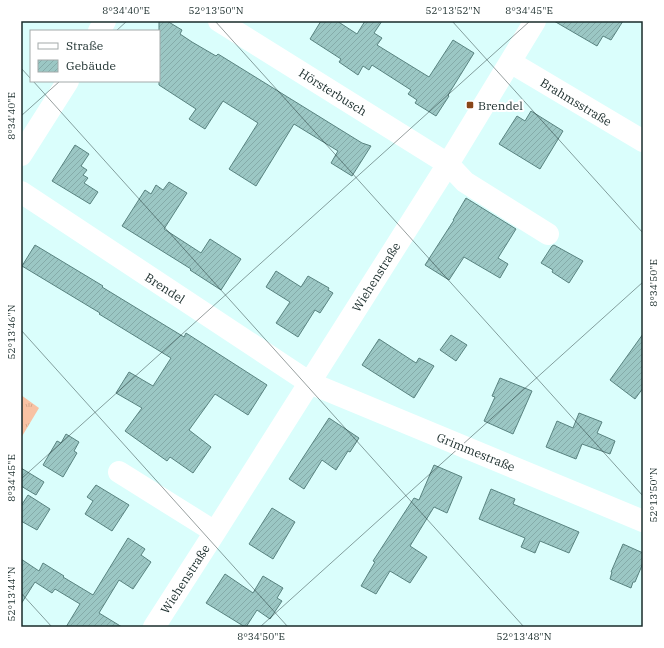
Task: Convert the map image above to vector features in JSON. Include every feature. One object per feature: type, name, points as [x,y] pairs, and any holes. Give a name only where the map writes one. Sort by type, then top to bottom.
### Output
[{"type":"street","points":[[100,30],[106,21]]},
{"type":"street","name":"Hörsterbusch","points":[[219,21],[448,164],[465,182],[548,234]]},
{"type":"street","name":"Wiehenstraße","points":[[154,627],[216,532],[448,164],[535,21]]},
{"type":"street","name":"Brahmsstraße","points":[[510,62],[643,141]]},
{"type":"street","points":[[21,155],[67,82]]},
{"type":"street","name":"Brendel","points":[[21,192],[310,383]]},
{"type":"street","name":"Grimmestraße","points":[[310,383],[643,521]]},
{"type":"street","name":"Wiehenstraße","points":[[119,472],[216,532]]},
{"type":"green space","points":[[21,395],[39,408],[21,438]]},
{"type":"building","points":[[159,21],[167,21],[182,30],[180,34],[192,42],[216,56],[218,54],[362,143],[371,146],[352,176],[331,163],[338,151],[294,124],[256,186],[229,169],[258,123],[223,101],[205,129],[189,119],[196,109],[159,85]]},
{"type":"building","points":[[321,21],[337,21],[357,34],[365,21],[382,21],[374,33],[382,38],[377,45],[429,77],[453,40],[474,53],[436,116],[415,103],[417,100],[408,94],[411,90],[372,65],[369,70],[363,66],[358,75],[339,62],[341,59],[310,39]]},
{"type":"building","points":[[554,21],[623,21],[611,40],[603,36],[597,46]]},
{"type":"building","points":[[531,111],[563,131],[540,169],[499,144],[517,116],[525,121]]},
{"type":"building","points":[[75,145],[89,154],[81,166],[87,170],[83,175],[88,178],[84,183],[98,192],[90,204],[52,181]]},
{"type":"building","points":[[169,182],[187,193],[164,229],[201,253],[210,239],[241,259],[221,290],[190,270],[191,269],[122,226],[145,190],[151,194],[156,185],[163,190]]},
{"type":"building","points":[[466,198],[516,229],[498,258],[508,264],[500,278],[464,257],[449,280],[425,265],[454,220]]},
{"type":"building","points":[[35,245],[184,337],[186,333],[267,385],[248,415],[215,394],[189,430],[211,447],[193,473],[170,457],[167,461],[125,431],[142,408],[116,393],[129,372],[153,386],[171,358],[22,266]]},
{"type":"building","points":[[554,245],[583,261],[569,283],[552,272],[553,270],[541,263]]},
{"type":"building","points":[[276,271],[301,287],[308,276],[329,288],[328,290],[333,293],[320,313],[315,310],[298,337],[276,323],[290,302],[266,287]]},
{"type":"building","points":[[643,334],[643,388],[635,399],[610,380]]},
{"type":"building","points":[[451,335],[467,345],[456,361],[440,350]]},
{"type":"building","points":[[379,339],[416,363],[419,358],[434,366],[414,398],[362,365]]},
{"type":"building","points":[[500,378],[532,391],[513,434],[484,421],[495,397],[492,396]]},
{"type":"building","points":[[579,413],[602,422],[597,433],[615,441],[610,454],[582,444],[576,459],[546,447],[557,421],[573,428]]},
{"type":"building","points":[[329,418],[359,438],[350,452],[348,451],[336,470],[322,460],[304,489],[289,479]]},
{"type":"building","points":[[66,434],[79,442],[74,451],[77,453],[63,477],[43,465],[57,441],[61,443]]},
{"type":"building","points":[[434,465],[462,477],[447,513],[434,507],[410,546],[427,557],[410,583],[390,571],[376,594],[361,586],[375,562],[373,561],[414,498],[419,500]]},
{"type":"building","points":[[21,468],[44,482],[36,495],[21,486]]},
{"type":"building","points":[[96,485],[129,505],[112,531],[85,514],[93,501],[87,497]]},
{"type":"building","points":[[491,489],[515,499],[513,504],[579,532],[569,553],[540,541],[535,553],[521,547],[525,538],[479,519]]},
{"type":"building","points":[[28,495],[50,509],[37,530],[21,521],[21,506]]},
{"type":"building","points":[[272,508],[295,522],[273,559],[249,544]]},
{"type":"building","points":[[128,538],[145,549],[141,555],[151,562],[133,589],[119,580],[99,613],[122,627],[66,627],[80,604],[55,589],[52,593],[35,582],[21,604],[21,559],[39,571],[43,563],[93,595]]},
{"type":"building","points":[[623,544],[643,553],[643,563],[631,588],[610,579],[611,572]]},
{"type":"building","points":[[225,574],[253,593],[263,576],[283,588],[277,598],[282,601],[270,619],[257,610],[245,627],[206,603]]},
{"type":"place","name":"Brendel","points":[[470,105]]}]
